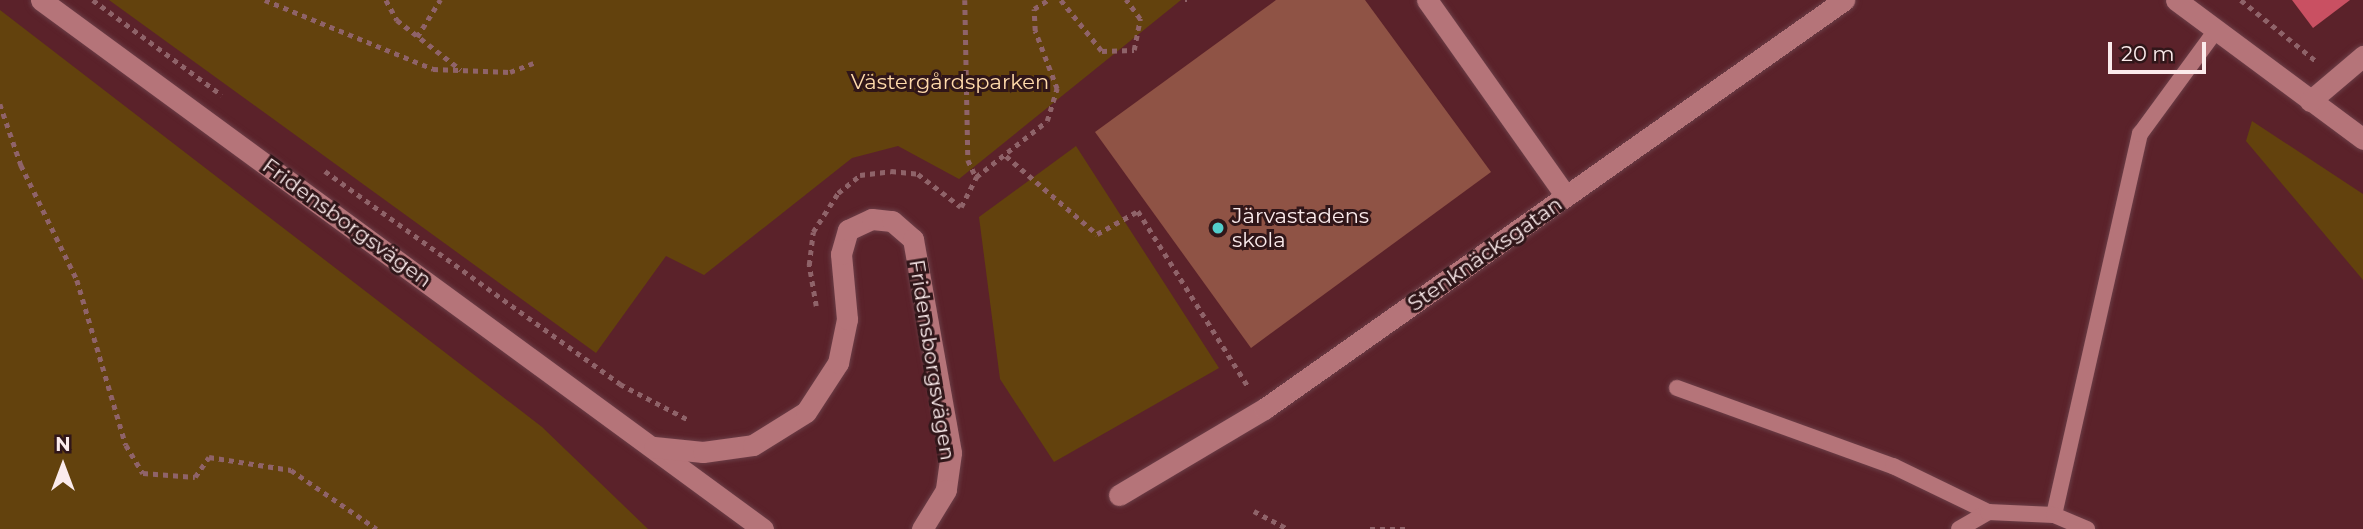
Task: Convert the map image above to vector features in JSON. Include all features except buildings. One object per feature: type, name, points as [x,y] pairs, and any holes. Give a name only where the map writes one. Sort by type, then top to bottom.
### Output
[{"type":"street","name":"Fridensborgsvägen","points":[[41,0],[763,529]]},
{"type":"street","points":[[1427,0],[1566,197]]},
{"type":"street","name":"Stenknäcksgatan","points":[[1119,495],[1264,409],[1843,0]]},
{"type":"street","points":[[2175,0],[2363,139]]},
{"type":"street","points":[[2310,101],[2363,56]]},
{"type":"street","name":"Fridensborgsvägen","points":[[652,446],[703,453],[753,445],[806,412],[838,363],[847,319],[841,254],[848,229],[872,219],[892,221],[913,239],[950,453],[946,491],[922,529]]},
{"type":"lane","points":[[2054,515],[2140,134],[2216,30]]},
{"type":"lane","points":[[1677,388],[1893,466],[1987,512],[2054,515],[2087,529]]},
{"type":"lane","points":[[1959,529],[1987,512]]},
{"type":"path","points":[[93,0],[225,97]]},
{"type":"path","points":[[265,0],[433,69],[510,72],[533,63]]},
{"type":"path","points":[[386,0],[416,37],[463,70]]},
{"type":"path","points":[[416,37],[440,0]]},
{"type":"path","points":[[965,0],[968,160],[976,177]]},
{"type":"path","points":[[817,315],[809,265],[813,232],[838,193],[860,175],[918,174],[961,208],[976,177],[1047,121],[1057,89],[1035,31],[1034,9],[1048,0]]},
{"type":"path","points":[[1061,0],[1102,51],[1134,50],[1140,19],[1126,0]]},
{"type":"path","points":[[2241,0],[2309,56]]},
{"type":"path","points":[[0,104],[21,165],[77,280],[125,445],[143,473],[195,477],[209,457],[291,470],[377,529]]},
{"type":"path","points":[[1006,156],[1097,234],[1138,211],[1200,318],[1264,409]]},
{"type":"path","points":[[313,162],[620,384],[677,418],[700,422]]},
{"type":"path","points":[[1254,511],[1288,529]]},
{"type":"path","points":[[1370,529],[1408,529]]},
{"type":"green space","name":"Västergårdsparken","points":[[109,0],[1181,0],[959,179],[898,146],[852,158],[704,275],[666,256],[596,353]]},
{"type":"green space","points":[[0,10],[542,427],[648,529],[0,529]]},
{"type":"green space","points":[[2252,121],[2363,194],[2363,280],[2246,141]]},
{"type":"green space","points":[[1076,146],[1219,368],[1054,462],[1000,379],[979,217]]},
{"type":"shaded area","points":[[2292,0],[2350,0],[2313,28]]},
{"type":"place","name":"Järvastadens skola","points":[[1218,228]]}]
